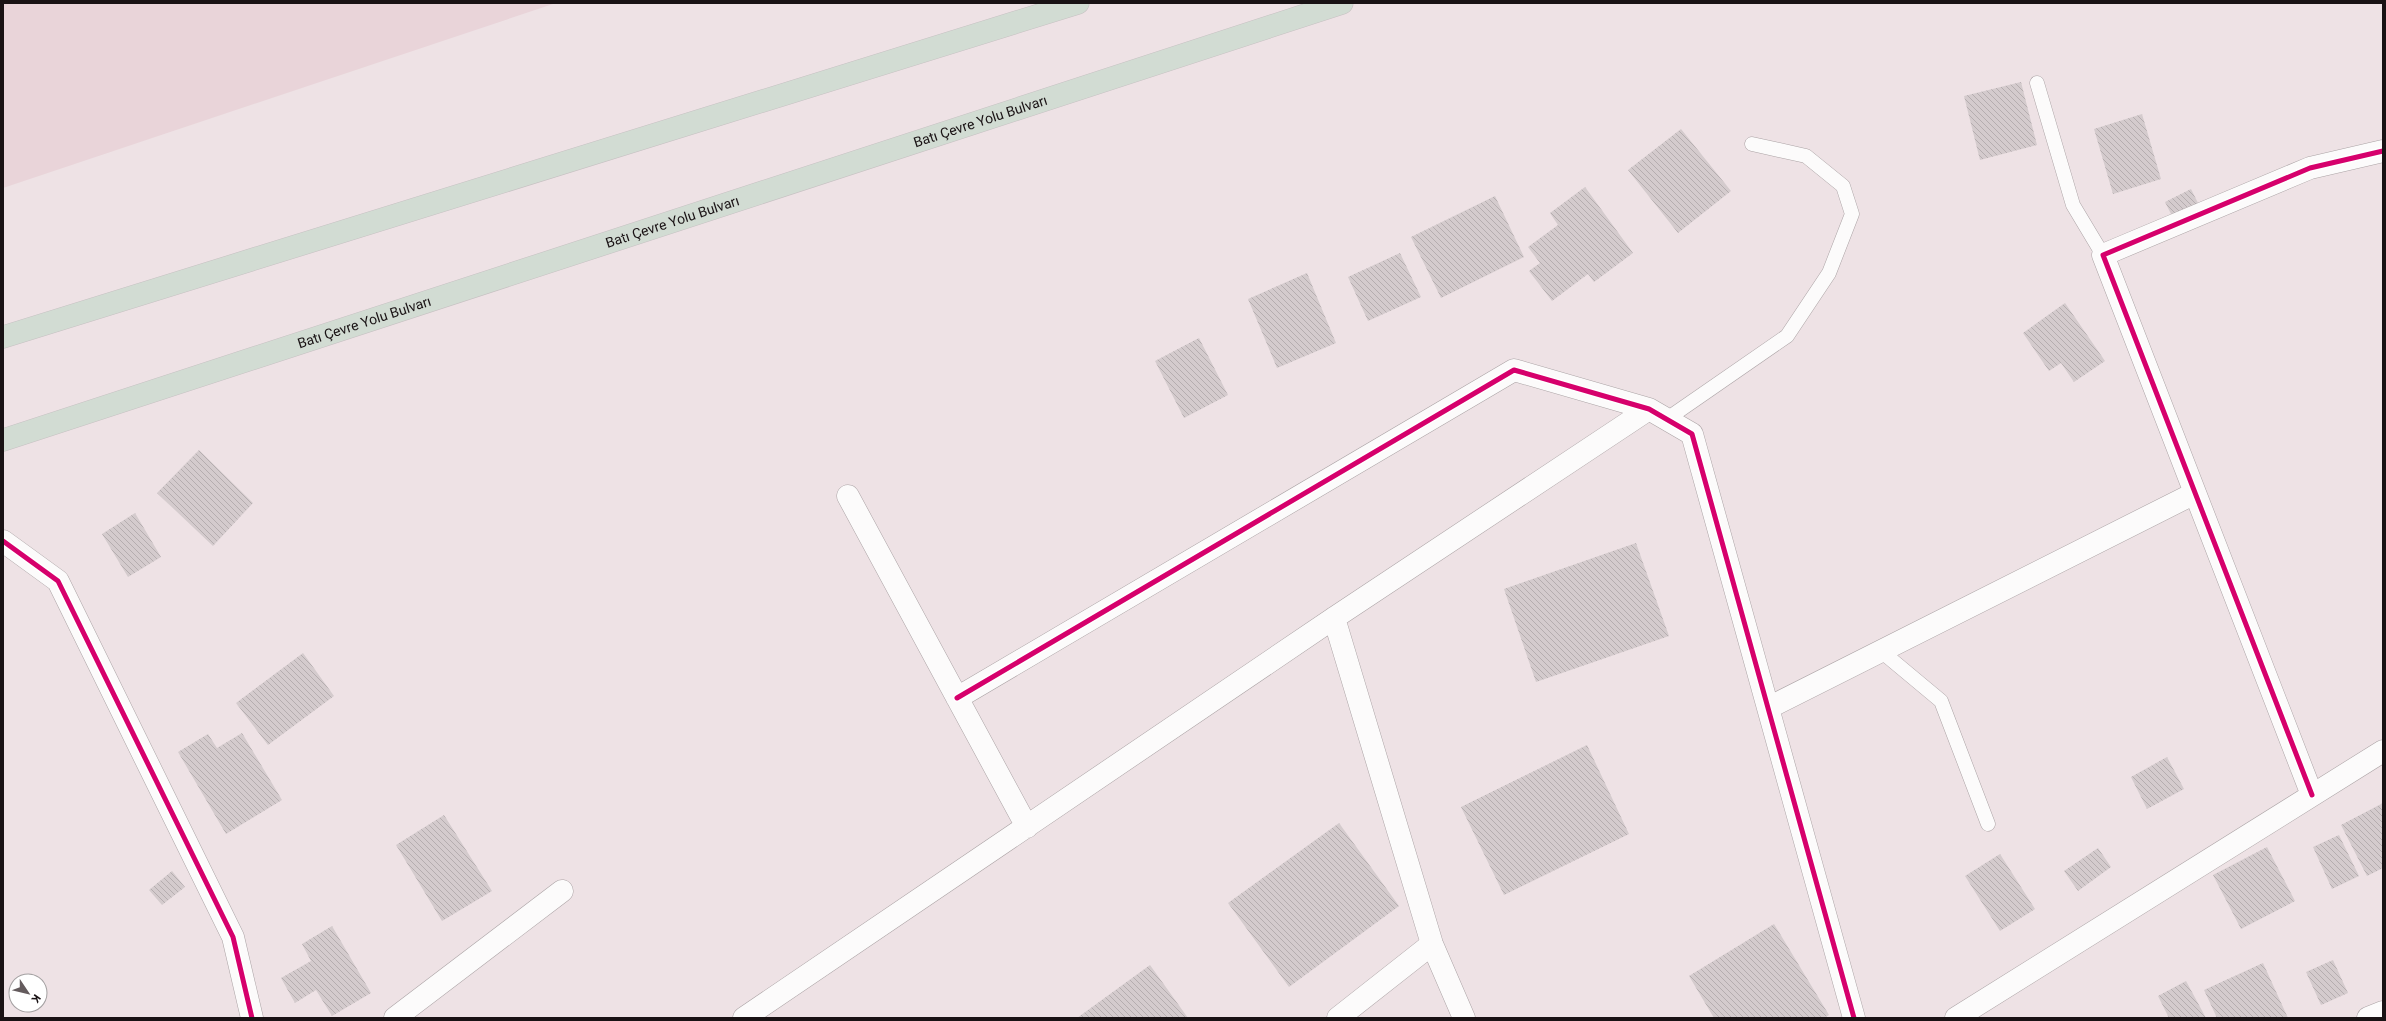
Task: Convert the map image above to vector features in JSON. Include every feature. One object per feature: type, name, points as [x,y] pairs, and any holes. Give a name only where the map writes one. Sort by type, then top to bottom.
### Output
[{"type":"highway","points":[[3,337],[1078,3]]},
{"type":"highway","name":"Batı Çevre Yolu Bulvarı","points":[[3,440],[1342,3]]},
{"type":"street","points":[[2312,795],[2103,255],[2310,168],[2383,151]]},
{"type":"street","points":[[958,698],[1514,370],[1658,414],[1692,434],[1854,1018]]},
{"type":"street","points":[[744,1018],[1334,618],[1658,414]]},
{"type":"street","points":[[1768,708],[2195,493]]},
{"type":"street","points":[[848,496],[1027,827]]},
{"type":"street","points":[[3,541],[58,581],[233,936],[252,1018]]},
{"type":"street","points":[[1334,618],[1432,944],[1464,1018]]},
{"type":"street","points":[[1956,1018],[2383,751]]},
{"type":"street","points":[[395,1018],[562,891]]},
{"type":"street","points":[[1338,1018],[1432,944]]},
{"type":"street","points":[[2368,1018],[2383,1012]]},
{"type":"lane","points":[[2037,83],[2073,205],[2103,255]]},
{"type":"lane","points":[[1658,414],[1787,336],[1829,273],[1852,214],[1843,186],[1806,156],[1752,144]]},
{"type":"lane","points":[[1881,651],[1941,701],[1988,824]]},
{"type":"shaded area","points":[[3,3],[556,3],[3,188]]},
{"type":"building","points":[[2021,82],[2037,145],[1980,160],[1964,96]]},
{"type":"building","points":[[2142,114],[2161,179],[2113,194],[2094,129]]},
{"type":"building","points":[[1681,129],[1731,191],[1678,233],[1628,170]]},
{"type":"building","points":[[1585,187],[1633,253],[1594,282],[1588,274],[1552,301],[1529,271],[1540,263],[1528,247],[1558,225],[1550,213]]},
{"type":"building","points":[[2191,189],[2199,205],[2173,218],[2165,202]]},
{"type":"building","points":[[1495,196],[1524,257],[1441,298],[1411,237]]},
{"type":"building","points":[[1400,253],[1421,297],[1368,321],[1348,277]]},
{"type":"building","points":[[1307,273],[1336,343],[1277,368],[1248,299]]},
{"type":"building","points":[[2065,303],[2105,361],[2074,382],[2061,363],[2049,371],[2023,333]]},
{"type":"building","points":[[1199,338],[1228,395],[1184,418],[1155,361]]},
{"type":"building","points":[[199,450],[253,503],[213,546],[157,493]]},
{"type":"building","points":[[135,513],[161,557],[128,577],[102,534]]},
{"type":"building","points":[[1636,543],[1669,636],[1536,682],[1504,589]]},
{"type":"building","points":[[303,653],[334,696],[268,745],[236,703]]},
{"type":"building","points":[[242,733],[282,800],[226,834],[178,752],[208,734],[217,748]]},
{"type":"building","points":[[1587,745],[1629,834],[1504,895],[1461,807]]},
{"type":"building","points":[[2167,757],[2184,789],[2147,809],[2131,777]]},
{"type":"building","points":[[2383,803],[2383,868],[2367,876],[2341,825]]},
{"type":"building","points":[[444,815],[492,891],[442,921],[396,845]]},
{"type":"building","points":[[1339,823],[1399,906],[1289,987],[1228,903]]},
{"type":"building","points":[[2339,835],[2359,876],[2332,889],[2313,847]]},
{"type":"building","points":[[2267,847],[2295,901],[2241,929],[2213,875]]},
{"type":"building","points":[[2098,848],[2111,867],[2078,891],[2064,871]]},
{"type":"building","points":[[2000,854],[2035,909],[2000,931],[1965,876]]},
{"type":"building","points":[[172,871],[185,887],[162,905],[149,890]]},
{"type":"building","points":[[1774,924],[1829,1015],[1824,1018],[1714,1018],[1689,976]]},
{"type":"building","points":[[332,926],[371,993],[332,1016],[316,990],[295,1003],[281,978],[311,961],[302,944]]},
{"type":"building","points":[[2333,960],[2348,993],[2321,1005],[2306,972]]},
{"type":"building","points":[[2263,963],[2288,1018],[2217,1018],[2204,990]]},
{"type":"building","points":[[1150,965],[1188,1018],[1077,1018]]},
{"type":"building","points":[[2186,981],[2206,1018],[2169,1018],[2158,996]]},
{"type":"cycle path","points":[[2312,795],[2103,255],[2310,168],[2383,151]]},
{"type":"cycle path","points":[[957,698],[1514,370],[1649,409],[1692,434],[1854,1018]]},
{"type":"cycle path","points":[[3,541],[58,581],[233,937],[252,1018]]}]
